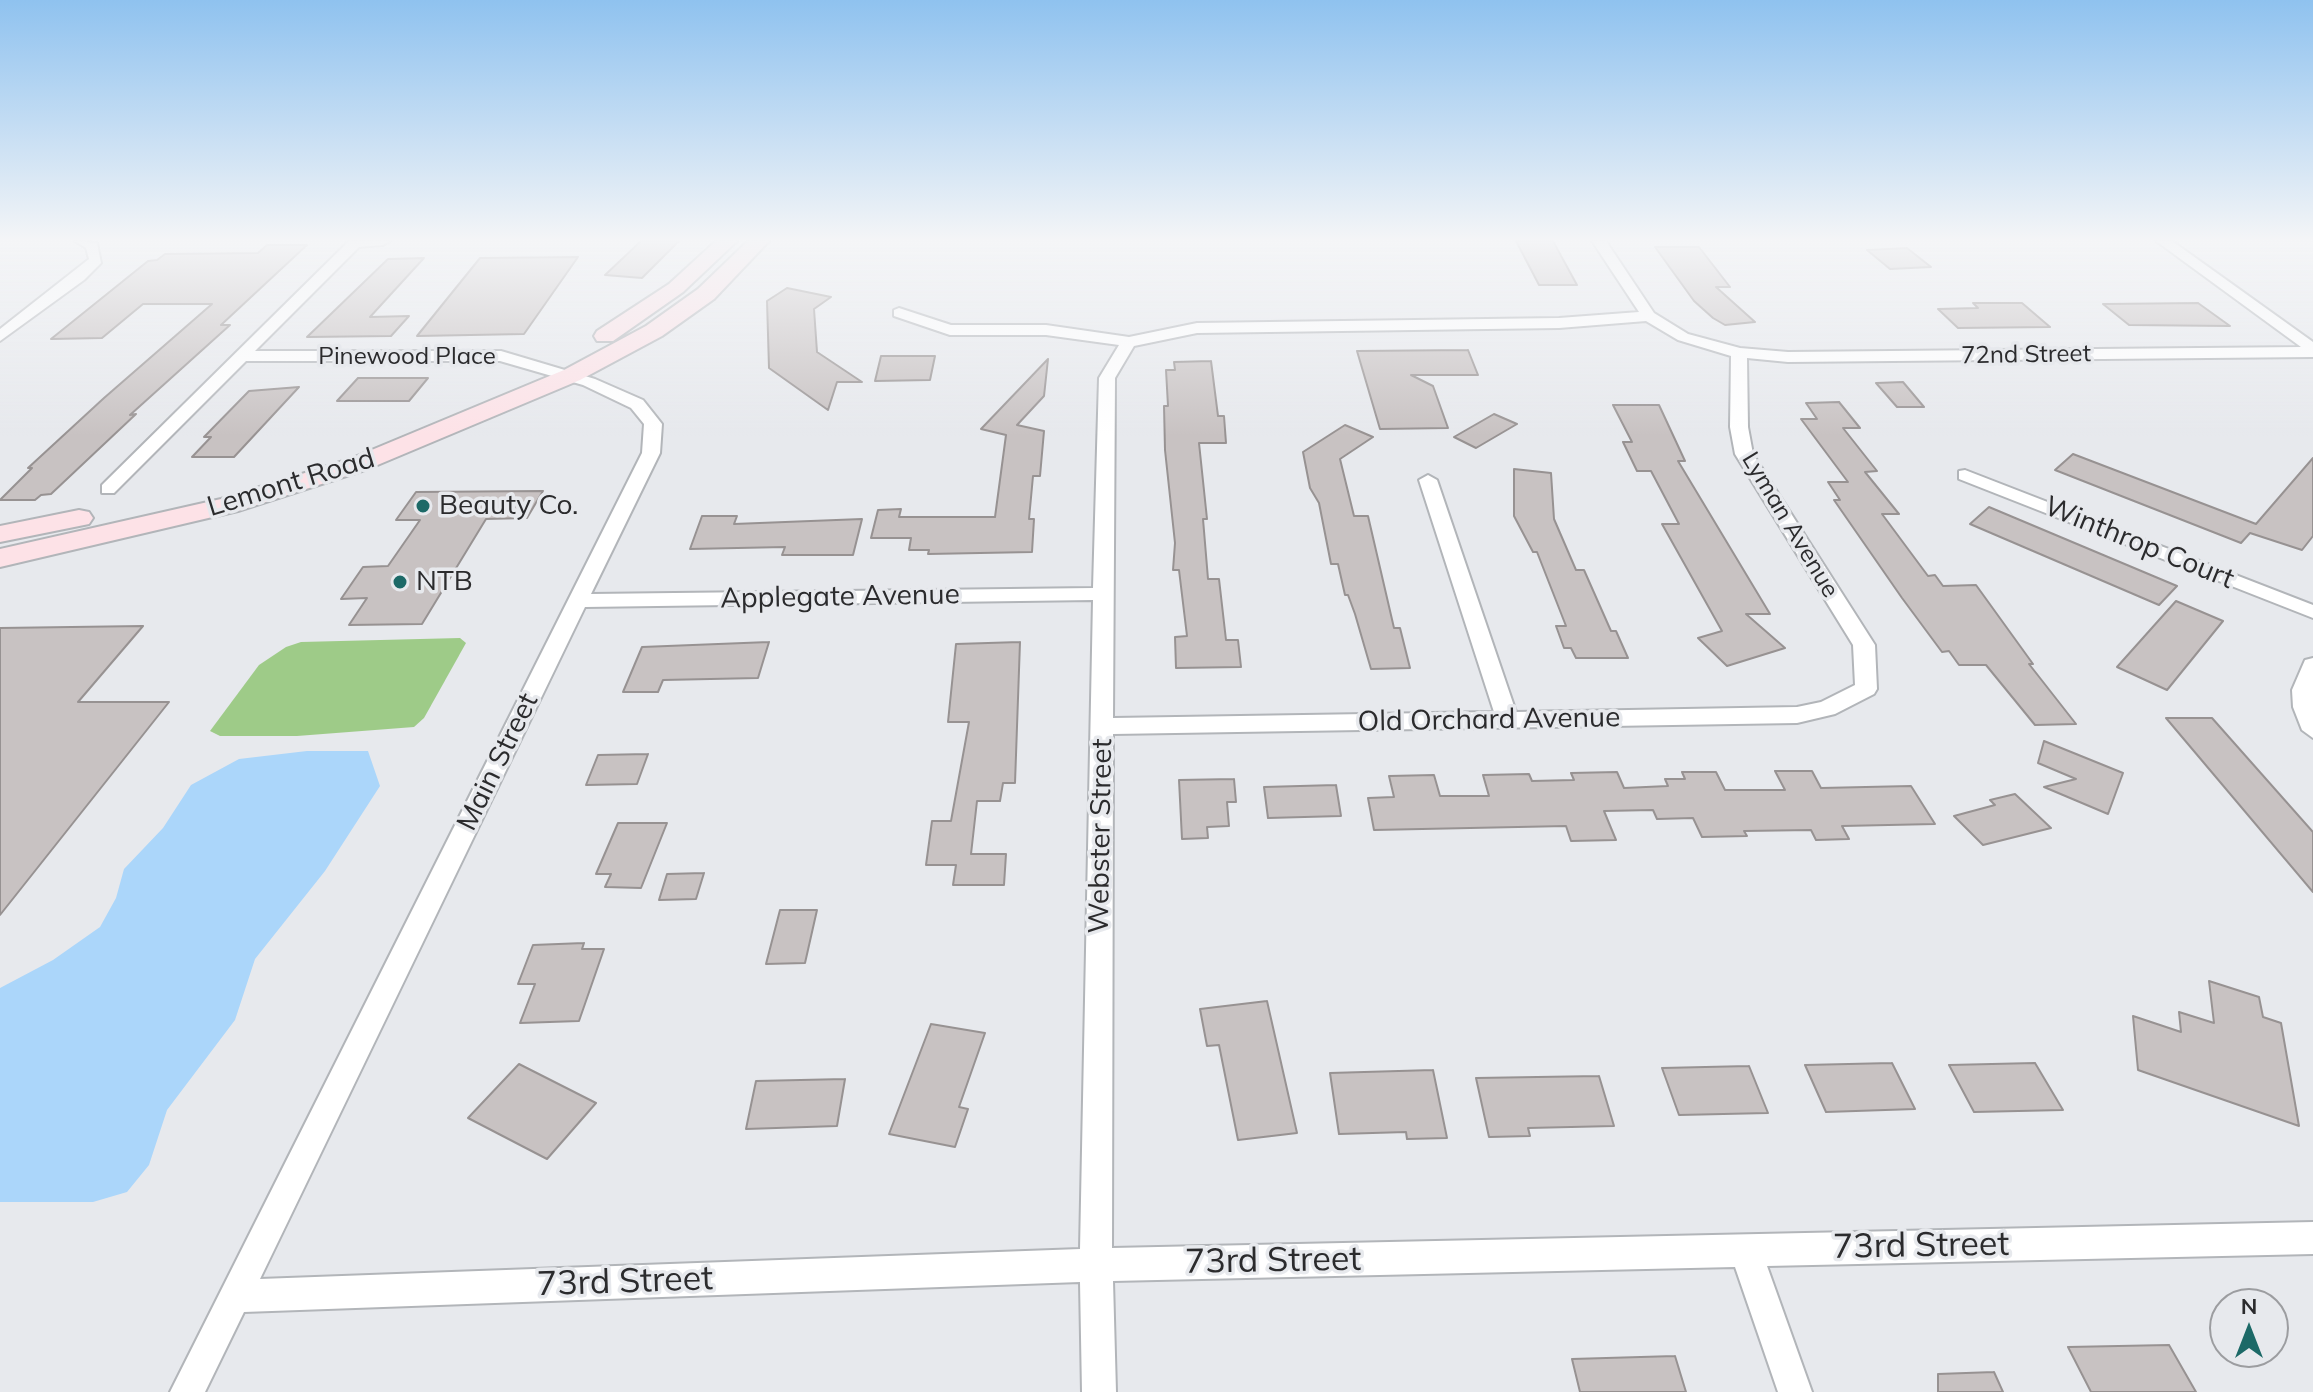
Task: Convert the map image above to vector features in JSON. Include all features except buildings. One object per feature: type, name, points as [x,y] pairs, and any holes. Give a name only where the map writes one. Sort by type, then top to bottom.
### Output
[{"type":"main road","points":[[559,372],[651,306]]},
{"type":"main road","points":[[559,372],[654,331],[689,306]]},
{"type":"main road","name":"Lemont Road","points":[[0,534],[206,489],[302,462],[559,372]]},
{"type":"main road","name":"Lemont Road","points":[[0,558],[292,487],[385,454],[559,372]]},
{"type":"street","points":[[0,336],[40,306]]},
{"type":"street","points":[[108,489],[291,306]]},
{"type":"street","points":[[1642,306],[1649,316],[1683,337],[1739,353]]},
{"type":"street","points":[[2252,306],[2313,350]]},
{"type":"street","points":[[899,313],[950,330],[1046,330],[1129,342],[1182,330],[1574,323],[1649,316]]},
{"type":"street","name":"Webster Street","points":[[1099,1392],[1096,1265],[1107,378],[1129,342]]},
{"type":"street","name":"72nd Street","points":[[1739,353],[1788,357],[2313,350]]},
{"type":"street","name":"Lyman Avenue","points":[[1739,353],[1739,427],[1744,454],[1864,645],[1866,685]]},
{"type":"street","name":"Pinewood Place","points":[[240,356],[501,356],[559,372]]},
{"type":"street","name":"Main Street","points":[[187,1392],[651,453],[653,424],[637,404],[559,372]]},
{"type":"street","name":"Winthrop Court","points":[[1965,475],[2313,612]]},
{"type":"street","points":[[1428,480],[1508,720]]},
{"type":"street","name":"Applegate Avenue","points":[[577,601],[1103,594]]},
{"type":"street","points":[[2313,665],[2303,690],[2304,707],[2313,730]]},
{"type":"street","name":"Old Orchard Avenue","points":[[1102,726],[1797,715],[1827,709],[1866,689],[1866,685]]},
{"type":"street","name":"73rd Street","points":[[233,1296],[1096,1265],[2313,1238]]},
{"type":"street","points":[[1745,1250],[1795,1392]]},
{"type":"green space","points":[[460,638],[466,643],[424,718],[414,727],[297,736],[220,736],[210,731],[259,665],[286,647],[301,642]]},
{"type":"water","points":[[307,751],[368,751],[380,786],[325,871],[255,959],[235,1020],[167,1110],[149,1165],[127,1192],[93,1202],[0,1202],[0,988],[53,960],[100,927],[116,898],[124,869],[163,828],[191,785],[239,759]]},
{"type":"place","name":"Beauty Co.","points":[[423,506]]},
{"type":"place","name":"NTB","points":[[400,582]]}]
